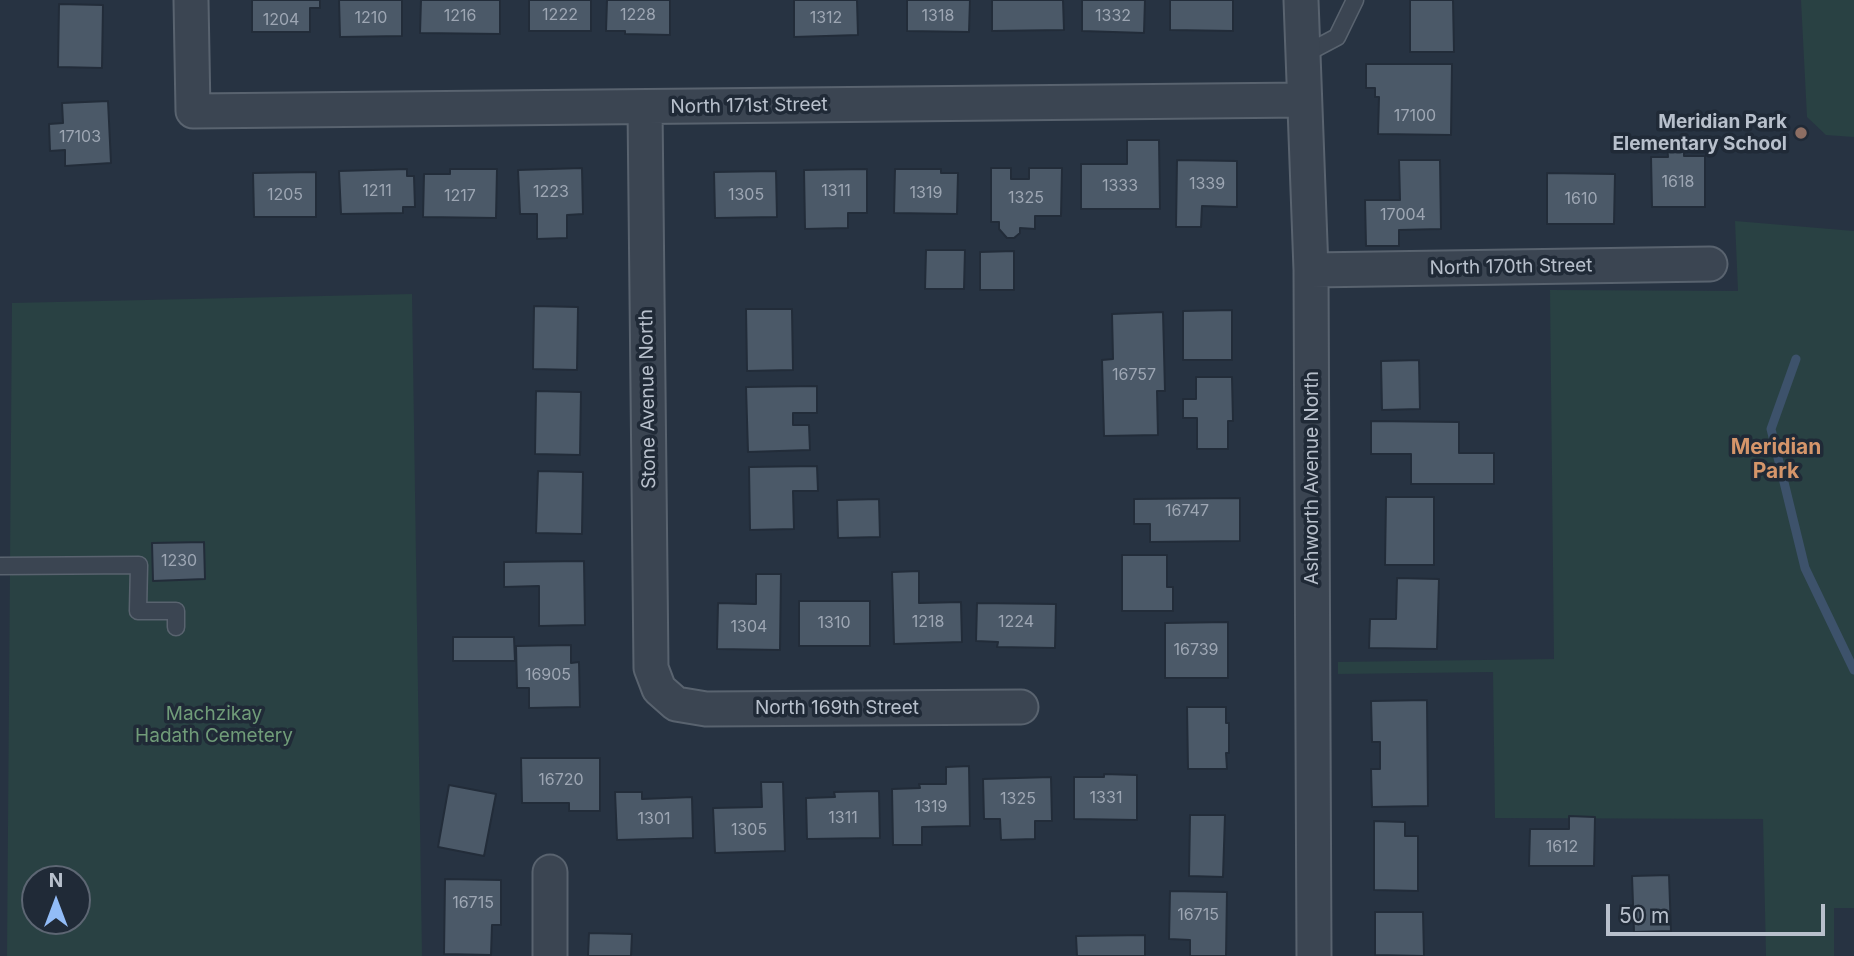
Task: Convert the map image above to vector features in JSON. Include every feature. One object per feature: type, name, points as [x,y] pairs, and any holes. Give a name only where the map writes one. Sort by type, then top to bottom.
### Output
[{"type":"street","name":"North 171st Street","points":[[191,0],[193,111],[1304,100]]},
{"type":"street","name":"Ashworth Avenue North","points":[[1301,0],[1311,270],[1314,956]]},
{"type":"street","name":"Stone Avenue North","points":[[645,107],[651,668],[659,690]]},
{"type":"street","name":"North 170th Street","points":[[1311,270],[1710,264]]},
{"type":"street","name":"North 169th Street","points":[[659,690],[677,704],[706,709],[1021,707]]},
{"type":"street","points":[[550,872],[550,956]]},
{"type":"lane","points":[[1303,55],[1337,37],[1354,0]]},
{"type":"lane","points":[[0,566],[139,565],[138,611],[176,611],[176,626]]},
{"type":"green space","points":[[1801,0],[1854,0],[1854,137],[1826,135],[1807,117]]},
{"type":"green space","name":"Meridian Park","points":[[1735,221],[1854,231],[1854,908],[1834,908],[1834,956],[1766,956],[1763,819],[1495,818],[1493,672],[1338,674],[1338,662],[1554,659],[1550,290],[1738,291]]},
{"type":"green space","name":"Machzikay Hadath Cemetery","points":[[412,294],[422,956],[7,956],[12,303]]},
{"type":"building","points":[[252,0],[320,0],[320,8],[310,8],[310,32],[252,32]]},
{"type":"building","points":[[339,0],[402,0],[402,36],[340,37]]},
{"type":"building","points":[[421,0],[500,0],[500,34],[420,33]]},
{"type":"building","points":[[529,0],[591,0],[591,31],[529,31]]},
{"type":"building","points":[[607,0],[670,0],[670,35],[606,31]]},
{"type":"building","points":[[794,0],[857,0],[858,35],[794,37]]},
{"type":"building","points":[[907,0],[970,0],[969,32],[907,31]]},
{"type":"building","points":[[992,0],[1063,0],[1064,30],[992,31]]},
{"type":"building","points":[[1082,0],[1145,0],[1144,33],[1082,31]]},
{"type":"building","points":[[1170,0],[1233,0],[1233,31],[1170,30]]},
{"type":"building","points":[[1410,0],[1453,0],[1454,52],[1410,52]]},
{"type":"building","points":[[59,4],[103,5],[102,68],[58,67]]},
{"type":"building","points":[[1366,64],[1452,64],[1451,135],[1378,134],[1379,97],[1375,97],[1375,88],[1366,88]]},
{"type":"building","points":[[108,101],[111,163],[65,166],[65,150],[50,151],[49,124],[63,123],[62,103]]},
{"type":"building","points":[[1127,140],[1159,140],[1160,209],[1081,209],[1081,164],[1127,164]]},
{"type":"building","points":[[1667,144],[1684,144],[1684,156],[1705,156],[1705,207],[1652,207],[1651,157],[1668,157]]},
{"type":"building","points":[[1177,160],[1237,161],[1237,207],[1202,206],[1201,227],[1176,227]]},
{"type":"building","points":[[1399,160],[1440,160],[1441,229],[1399,230],[1399,246],[1366,246],[1365,200],[1400,200]]},
{"type":"building","points":[[582,168],[583,214],[567,215],[567,238],[537,239],[537,214],[520,214],[518,170]]},
{"type":"building","points":[[991,168],[1011,168],[1011,179],[1029,179],[1029,168],[1062,168],[1061,216],[1035,216],[1035,229],[1020,228],[1020,233],[1014,238],[1007,238],[999,229],[999,222],[991,222]]},
{"type":"building","points":[[407,169],[407,176],[414,176],[415,207],[403,207],[403,213],[341,214],[339,171]]},
{"type":"building","points":[[450,169],[497,169],[496,218],[423,217],[424,174],[450,174]]},
{"type":"building","points":[[867,169],[867,213],[848,213],[848,228],[805,229],[804,170]]},
{"type":"building","points":[[895,169],[941,169],[941,173],[958,173],[957,214],[894,213]]},
{"type":"building","points":[[776,171],[777,217],[715,218],[714,172]]},
{"type":"building","points":[[316,172],[316,217],[254,217],[253,173]]},
{"type":"building","points":[[1547,173],[1615,174],[1614,224],[1547,224]]},
{"type":"building","points":[[926,250],[965,250],[964,289],[925,289]]},
{"type":"building","points":[[1014,251],[1014,290],[980,290],[980,252]]},
{"type":"building","points":[[534,306],[578,307],[577,370],[533,369]]},
{"type":"building","points":[[746,309],[792,309],[793,370],[747,371]]},
{"type":"building","points":[[1232,310],[1232,360],[1183,360],[1183,311]]},
{"type":"building","points":[[1163,312],[1165,391],[1157,391],[1158,435],[1104,436],[1102,360],[1113,359],[1112,314]]},
{"type":"building","points":[[1419,360],[1420,409],[1382,410],[1381,361]]},
{"type":"building","points":[[1196,377],[1232,377],[1233,421],[1228,421],[1228,449],[1197,449],[1197,418],[1183,418],[1183,399],[1196,399]]},
{"type":"building","points":[[817,386],[817,413],[793,413],[793,425],[809,425],[810,450],[748,452],[746,387]]},
{"type":"building","points":[[536,391],[581,392],[580,455],[535,454]]},
{"type":"building","points":[[1371,421],[1459,422],[1459,453],[1494,453],[1494,484],[1411,484],[1411,454],[1371,454]]},
{"type":"building","points":[[817,466],[818,491],[793,491],[794,529],[750,530],[749,467]]},
{"type":"building","points":[[538,471],[583,472],[582,534],[536,533]]},
{"type":"building","points":[[1386,497],[1434,497],[1434,565],[1385,565]]},
{"type":"building","points":[[1240,498],[1240,541],[1150,542],[1150,524],[1134,524],[1134,499]]},
{"type":"building","points":[[879,499],[880,537],[838,538],[837,500]]},
{"type":"building","points":[[204,542],[205,579],[153,581],[152,543]]},
{"type":"building","points":[[1122,555],[1167,555],[1167,587],[1173,587],[1173,611],[1122,611]]},
{"type":"building","points":[[584,561],[585,625],[539,626],[539,586],[504,587],[504,562]]},
{"type":"building","points":[[919,571],[919,603],[961,602],[962,642],[894,644],[892,572]]},
{"type":"building","points":[[756,574],[781,574],[780,650],[717,649],[718,603],[756,604]]},
{"type":"building","points":[[1397,578],[1439,579],[1437,649],[1369,648],[1370,619],[1396,619]]},
{"type":"building","points":[[799,601],[870,601],[870,646],[799,646]]},
{"type":"building","points":[[977,603],[1056,604],[1055,648],[997,647],[998,642],[976,641]]},
{"type":"building","points":[[1228,622],[1228,678],[1165,678],[1165,623]]},
{"type":"building","points":[[453,637],[514,637],[515,661],[453,661]]},
{"type":"building","points":[[571,645],[571,663],[579,662],[580,707],[529,708],[529,688],[517,688],[516,646]]},
{"type":"building","points":[[1427,700],[1428,806],[1372,807],[1371,769],[1380,769],[1380,742],[1372,742],[1371,701]]},
{"type":"building","points":[[1187,707],[1226,707],[1226,723],[1229,723],[1227,769],[1188,769]]},
{"type":"building","points":[[521,758],[600,758],[600,811],[569,811],[569,803],[522,803]]},
{"type":"building","points":[[969,766],[970,826],[922,827],[922,845],[893,845],[892,789],[920,788],[919,784],[946,784],[946,767]]},
{"type":"building","points":[[1104,774],[1137,775],[1137,820],[1074,819],[1074,777],[1104,777]]},
{"type":"building","points":[[1051,777],[1052,821],[1035,821],[1035,839],[1001,840],[1000,819],[984,819],[983,779]]},
{"type":"building","points":[[761,782],[783,782],[785,851],[715,853],[713,808],[762,807]]},
{"type":"building","points":[[449,785],[496,794],[484,856],[438,847]]},
{"type":"building","points":[[879,791],[880,838],[807,839],[806,798],[835,797],[834,792]]},
{"type":"building","points":[[615,792],[642,792],[642,799],[692,797],[693,838],[617,840]]},
{"type":"building","points":[[1190,815],[1225,815],[1223,877],[1189,876]]},
{"type":"building","points":[[1569,816],[1595,817],[1594,866],[1529,866],[1530,829],[1569,829]]},
{"type":"building","points":[[1374,821],[1405,822],[1405,836],[1418,836],[1418,891],[1374,890]]},
{"type":"building","points":[[1669,875],[1671,931],[1634,932],[1632,876]]},
{"type":"building","points":[[445,879],[501,880],[501,925],[492,925],[491,955],[444,954]]},
{"type":"building","points":[[1170,891],[1227,892],[1226,956],[1190,956],[1190,940],[1169,939]]},
{"type":"building","points":[[1375,912],[1423,912],[1424,956],[1375,955]]},
{"type":"building","points":[[589,933],[632,934],[631,956],[588,956]]},
{"type":"building","points":[[1145,935],[1145,956],[1077,956],[1076,936]]},
{"type":"waterway","points":[[1796,359],[1771,429],[1805,568],[1854,670]]},
{"type":"place","name":"Meridian Park Elementary School","points":[[1801,133]]},
{"type":"district","name":"Meridian Park","points":[[1776,460]]}]
